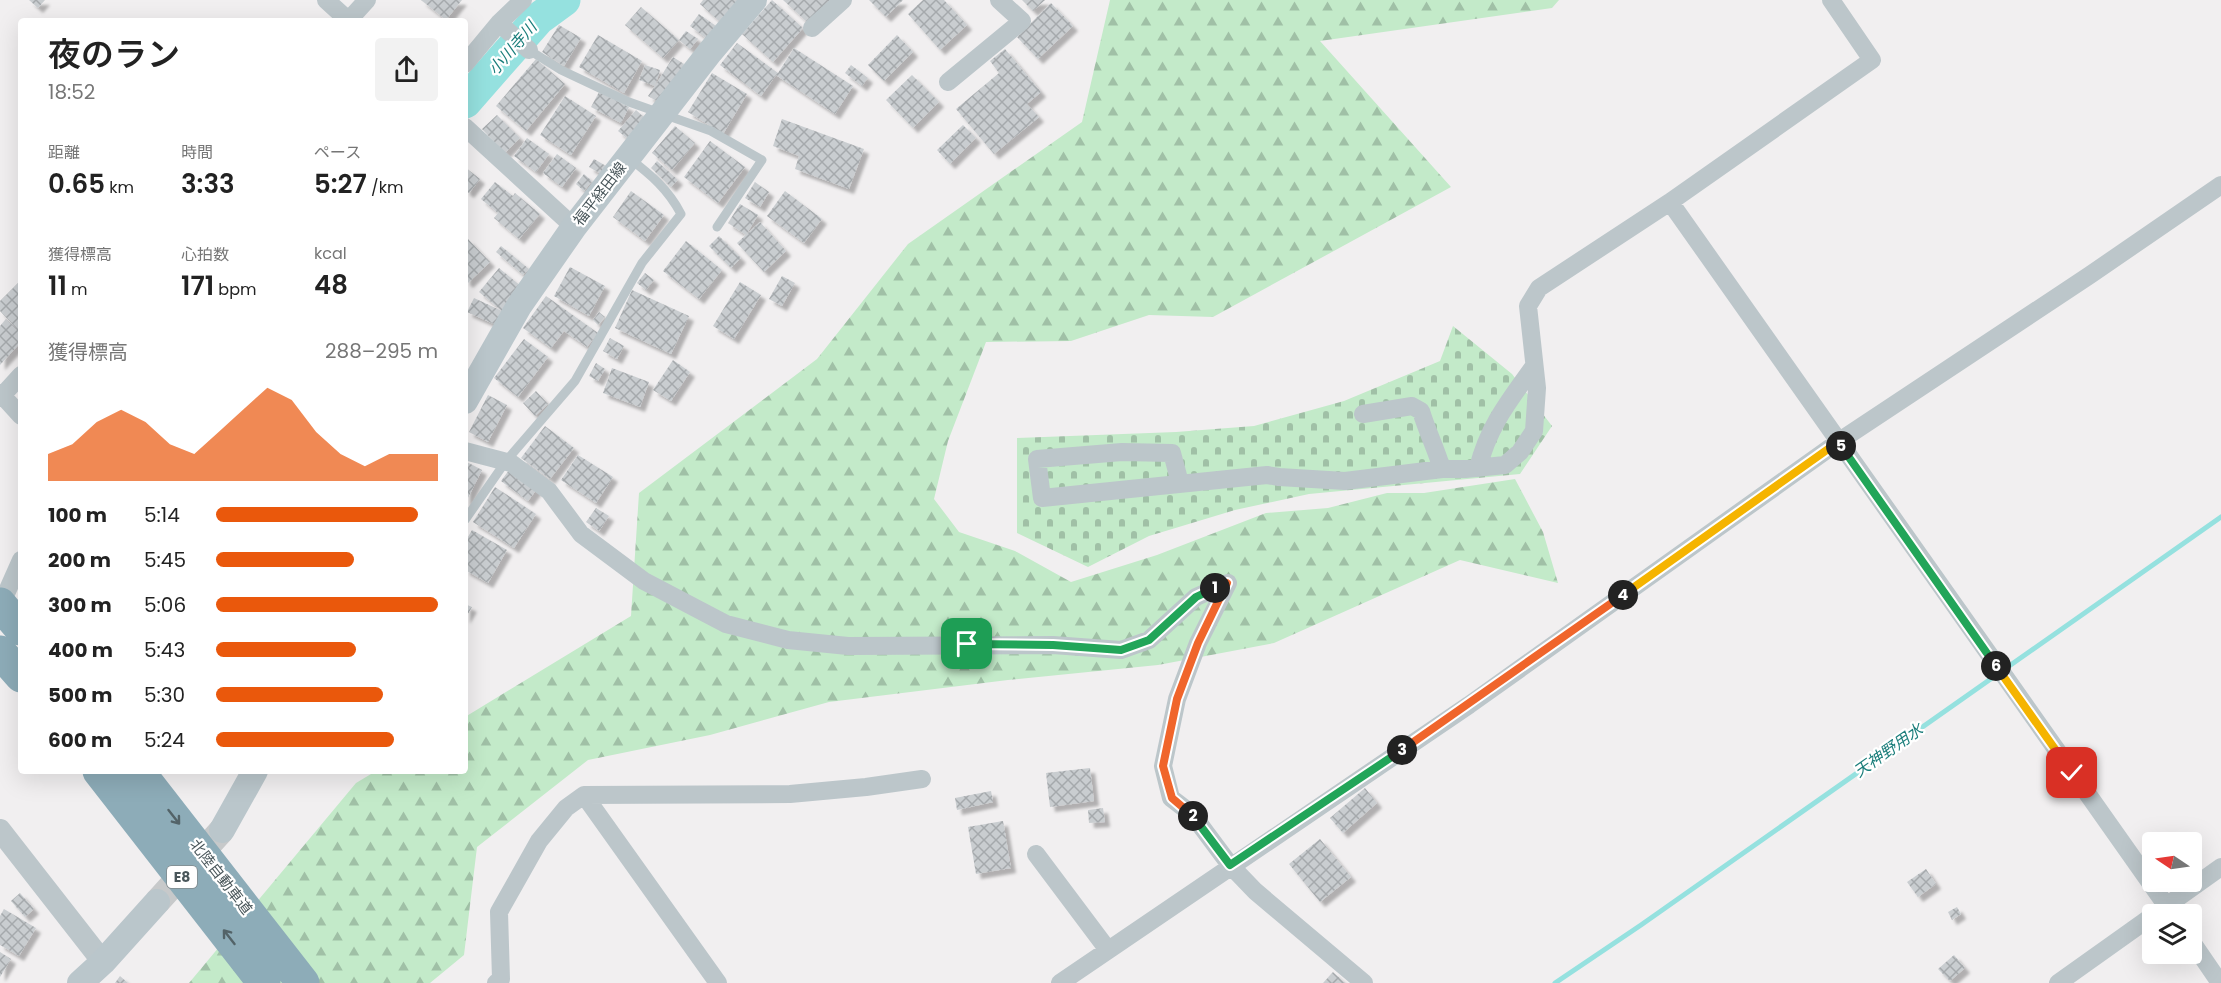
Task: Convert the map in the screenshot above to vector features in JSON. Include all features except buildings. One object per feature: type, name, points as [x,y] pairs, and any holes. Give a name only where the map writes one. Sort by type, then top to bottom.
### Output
[{"type":"highway","points":[[0,606],[18,626]]},
{"type":"highway","points":[[0,652],[18,673]]},
{"type":"highway","name":"北陸自動車道","points":[[101,774],[264,983]]},
{"type":"highway","name":"北陸自動車道","points":[[140,774],[303,983]]},
{"type":"main road","name":"福平経田線","points":[[468,389],[472,374],[574,227],[754,0]]},
{"type":"main road","points":[[222,830],[253,774]]},
{"type":"main road","points":[[80,983],[103,962],[157,902]]},
{"type":"street","points":[[326,0],[345,18]]},
{"type":"street","points":[[351,18],[367,0]]},
{"type":"street","points":[[468,60],[499,23],[523,0]]},
{"type":"street","points":[[812,28],[843,0]]},
{"type":"street","points":[[948,82],[1022,21],[999,0]]},
{"type":"street","points":[[1180,483],[1172,453],[1122,452],[1037,459],[1042,498],[1267,474],[1279,477],[1344,481],[1442,469],[1505,465],[1520,452],[1534,431],[1537,388],[1528,306],[1539,288],[1671,202],[1872,60],[1831,0]]},
{"type":"street","points":[[499,23],[529,50]]},
{"type":"street","points":[[468,130],[574,227]]},
{"type":"street","points":[[1060,983],[1230,865],[1469,705],[1838,442],[2221,185]]},
{"type":"street","points":[[1671,202],[2165,904]]},
{"type":"street","points":[[1478,468],[1485,442],[1503,408],[1534,366]]},
{"type":"street","points":[[18,378],[1,395],[18,413]]},
{"type":"street","points":[[1363,414],[1412,406],[1420,411],[1429,440],[1435,447],[1442,469]]},
{"type":"street","points":[[468,452],[511,463],[549,491],[581,534],[644,581],[726,624],[789,640],[848,646],[1020,644],[1121,650],[1149,640],[1196,597],[1227,583],[1198,643],[1177,699],[1163,766],[1172,798],[1192,814],[1230,865],[1255,891],[1364,983]]},
{"type":"street","points":[[0,606],[18,567]]},
{"type":"street","points":[[496,983],[501,979],[499,912],[539,840],[566,808],[584,795],[790,794],[922,779]]},
{"type":"street","points":[[584,795],[718,983]]},
{"type":"street","points":[[0,830],[103,962]]},
{"type":"street","points":[[1036,854],[1108,950]]},
{"type":"street","points":[[2176,904],[2221,867]]},
{"type":"street","points":[[2058,983],[2142,928]]},
{"type":"street","points":[[2202,957],[2220,983]]},
{"type":"lane","points":[[529,50],[561,70],[629,102],[711,131],[762,160],[717,227]]},
{"type":"lane","points":[[468,516],[506,461],[575,381],[642,263],[681,213],[672,196],[652,176],[628,158]]},
{"type":"green space","points":[[1110,0],[1559,0],[1552,8],[1320,41],[1451,187],[1213,317],[1149,315],[1071,341],[986,342],[948,441],[934,499],[959,532],[1015,551],[1071,582],[1157,555],[1266,513],[1328,508],[1387,493],[1424,493],[1515,479],[1543,532],[1558,583],[1460,560],[1274,643],[1158,665],[1008,680],[829,702],[710,735],[588,760],[477,847],[464,955],[430,983],[189,983],[356,783],[371,774],[468,774],[468,715],[631,616],[639,493],[817,359],[908,244],[1082,122]]},
{"type":"green space","points":[[1453,326],[1512,374],[1552,426],[1520,474],[1309,494],[1235,510],[1149,536],[1088,567],[1017,533],[1017,438],[1176,432],[1254,426],[1344,401],[1440,361]]},
{"type":"waterway","name":"小川寺川","points":[[468,99],[538,19],[564,0]]},
{"type":"waterway","name":"天神野用水","points":[[1555,983],[2221,517]]},
{"type":"tunnel","points":[[157,902],[222,830]]},
{"type":"route","points":[[967,644],[1053,645],[1121,650],[1149,640],[1196,597],[1227,583],[1198,643],[1177,699],[1163,766],[1172,798],[1192,814],[1230,865],[1469,705],[1838,442],[2072,773]]}]
